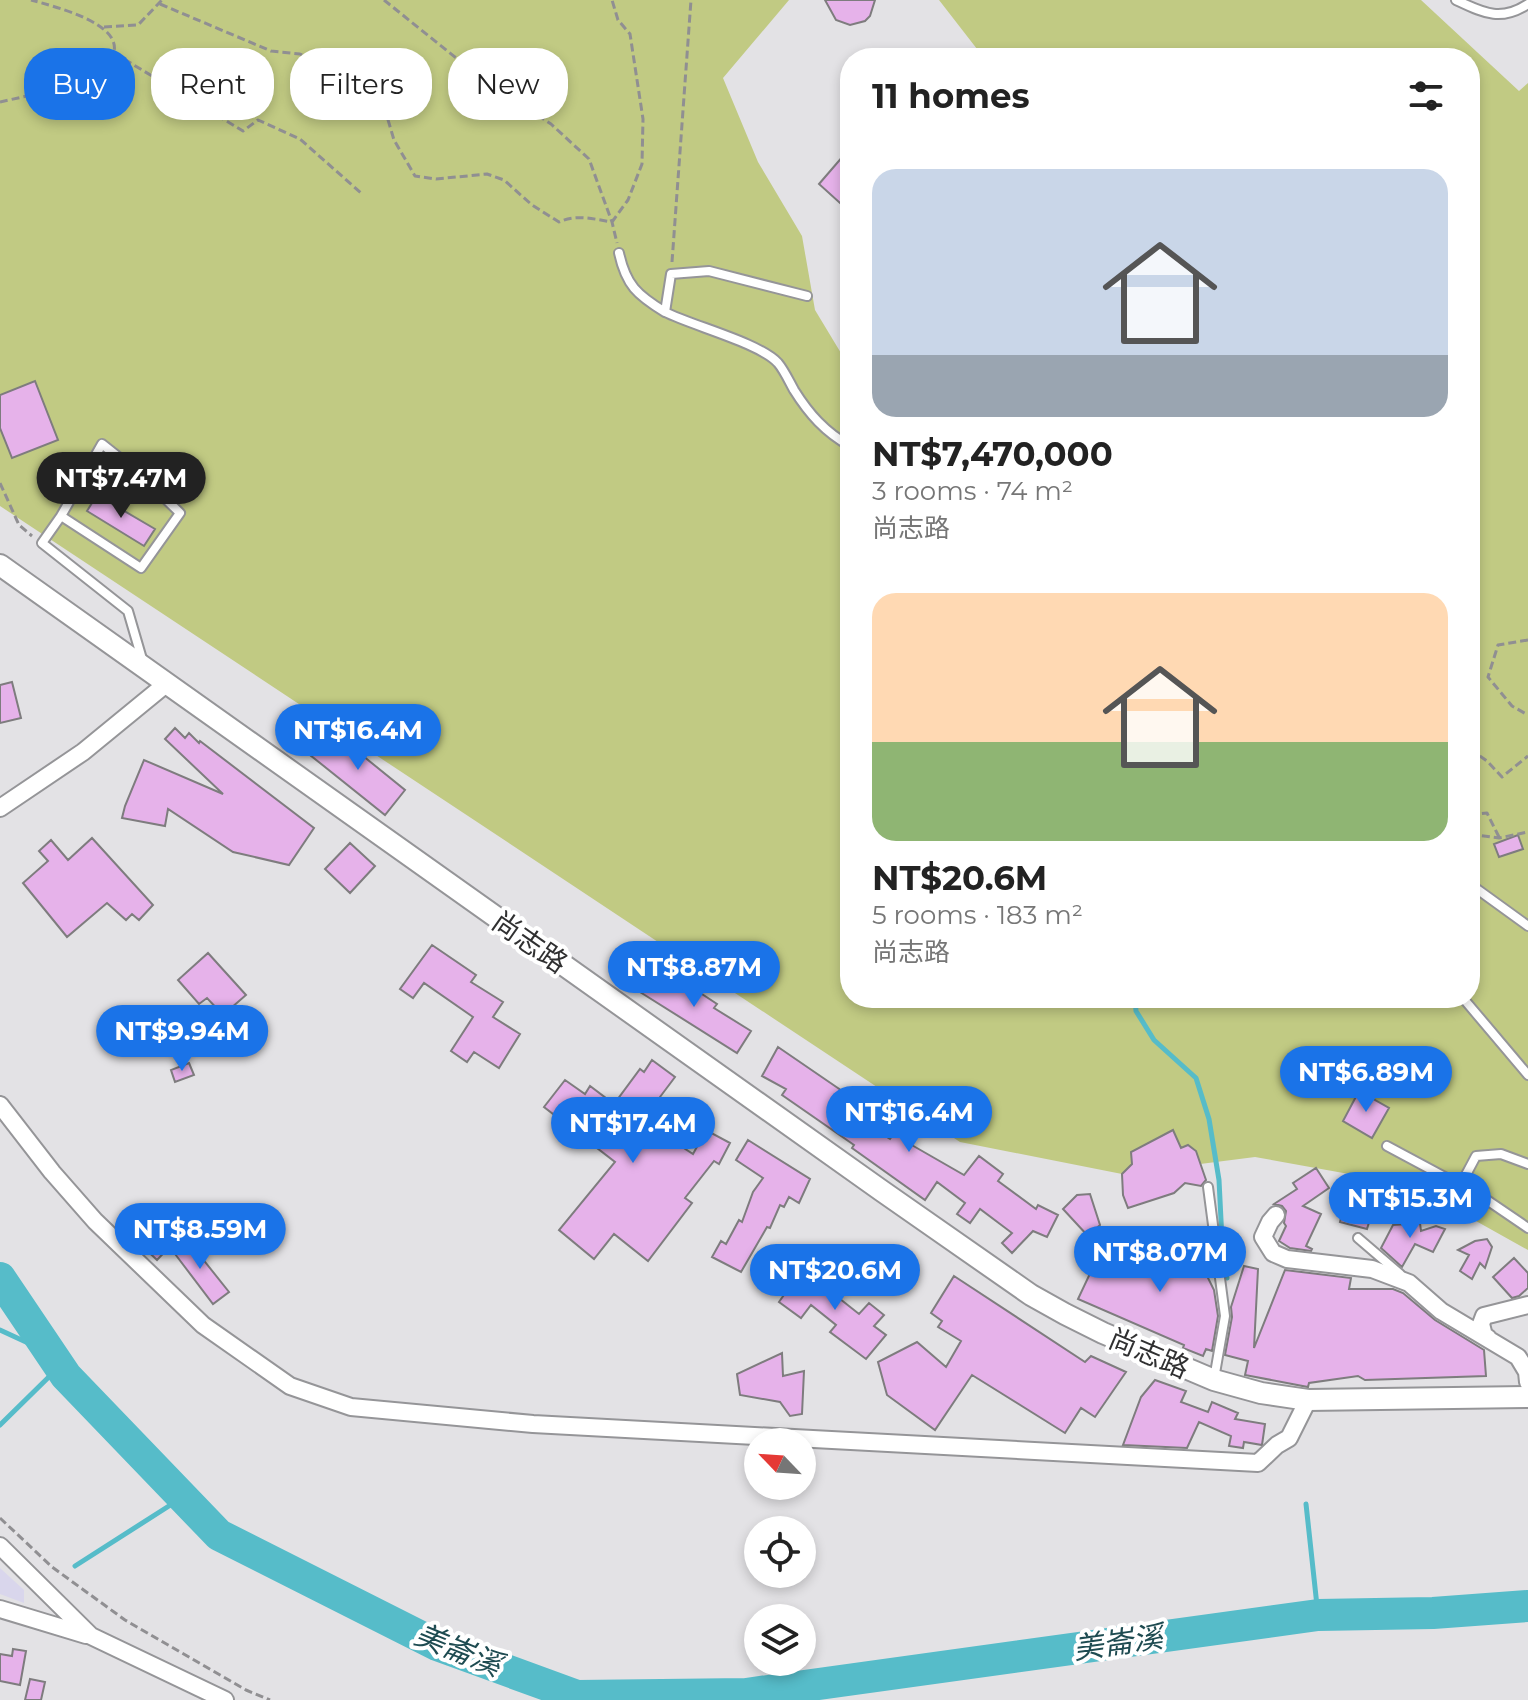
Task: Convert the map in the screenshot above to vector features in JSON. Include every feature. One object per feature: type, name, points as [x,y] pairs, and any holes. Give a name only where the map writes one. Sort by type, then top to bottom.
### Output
[{"type":"street","name":"尚志路","points":[[0,565],[1031,1295],[1103,1333],[1214,1380],[1261,1393],[1308,1400],[1528,1397]]},
{"type":"street","points":[[0,808],[83,752],[166,684]]},
{"type":"street","points":[[0,1105],[95,1221],[203,1325],[290,1386],[351,1407],[533,1424],[1258,1463],[1289,1438],[1308,1400]]},
{"type":"street","points":[[1276,1215],[1263,1237],[1273,1253],[1287,1259],[1372,1269],[1409,1283],[1441,1311],[1518,1357],[1527,1372],[1528,1382]]},
{"type":"street","points":[[1528,1305],[1484,1316],[1481,1324],[1484,1336],[1528,1360]]},
{"type":"street","points":[[0,1546],[91,1636]]},
{"type":"street","points":[[0,1609],[91,1636],[225,1700]]},
{"type":"lane","points":[[1456,0],[1488,15],[1514,13],[1528,4]]},
{"type":"lane","points":[[619,253],[623,273],[640,297],[687,323],[760,350],[778,362],[806,410],[840,440]]},
{"type":"lane","points":[[665,312],[671,274],[709,271],[807,296]]},
{"type":"lane","points":[[61,516],[141,568],[180,513],[141,475],[102,444],[42,543],[128,611],[145,668]]},
{"type":"lane","points":[[1480,891],[1528,926]]},
{"type":"lane","points":[[1471,1008],[1528,1075]]},
{"type":"lane","points":[[1387,1146],[1484,1198],[1528,1228]]},
{"type":"lane","points":[[1460,1186],[1476,1156],[1501,1154],[1528,1164]]},
{"type":"lane","points":[[1208,1187],[1225,1316],[1214,1380]]},
{"type":"lane","points":[[1358,1238],[1409,1283]]},
{"type":"path","points":[[31,0],[104,27],[138,25],[161,2],[271,51],[300,54],[357,80],[376,95],[386,113],[394,140],[415,176],[436,179],[487,174],[504,180],[532,205],[559,222],[570,217],[612,222]]},
{"type":"path","points":[[384,0],[481,78],[551,124],[589,159],[612,222],[619,253]]},
{"type":"path","points":[[612,0],[618,20],[630,34],[643,119],[642,164],[628,200],[612,222]]},
{"type":"path","points":[[671,274],[691,0]]},
{"type":"path","points":[[104,27],[114,48]]},
{"type":"path","points":[[135,66],[243,131],[258,120],[300,139],[361,193]]},
{"type":"path","points":[[0,102],[24,96]]},
{"type":"path","points":[[0,483],[19,525],[42,543]]},
{"type":"path","points":[[1528,640],[1498,645],[1488,677],[1512,706],[1528,715]]},
{"type":"path","points":[[1480,756],[1502,777],[1528,756]]},
{"type":"path","points":[[1480,814],[1487,813],[1499,838]]},
{"type":"path","points":[[1480,835],[1499,838],[1528,832]]},
{"type":"path","points":[[0,1518],[52,1567],[125,1620],[246,1690],[270,1700]]},
{"type":"shaded area","points":[[0,1568],[24,1590],[24,1603],[0,1594]]},
{"type":"green space","points":[[0,0],[789,0],[723,78],[758,162],[802,236],[815,310],[840,351],[840,1008],[1480,1008],[1480,55],[1519,91],[1528,83],[1528,1250],[1442,1202],[1371,1178],[1255,1157],[1122,1174],[960,1142],[0,506]]},
{"type":"green space","points":[[939,0],[1421,0],[1473,48],[976,48]]},
{"type":"building","points":[[825,0],[875,0],[865,21],[850,25],[836,20]]},
{"type":"building","points":[[840,160],[840,203],[819,184]]},
{"type":"building","points":[[35,381],[58,440],[12,458],[0,428],[0,395]]},
{"type":"building","points":[[102,458],[113,464],[99,489],[88,482]]},
{"type":"building","points":[[97,495],[155,529],[144,546],[87,511]]},
{"type":"building","points":[[12,682],[21,718],[0,723],[0,685]]},
{"type":"building","points":[[175,728],[185,738],[189,733],[314,828],[289,865],[233,852],[168,809],[165,826],[122,818],[144,760],[223,794],[165,739]]},
{"type":"building","points":[[331,730],[405,790],[385,815],[310,755]]},
{"type":"building","points":[[1518,835],[1523,849],[1499,857],[1494,844]]},
{"type":"building","points":[[92,838],[153,905],[139,920],[132,914],[126,920],[107,903],[67,937],[23,883],[48,861],[39,851],[51,840],[68,860]]},
{"type":"building","points":[[350,843],[375,866],[350,893],[325,869]]},
{"type":"building","points":[[432,945],[476,975],[471,982],[503,1002],[493,1017],[520,1034],[499,1068],[474,1052],[467,1062],[451,1051],[473,1017],[424,983],[413,998],[400,989]]},
{"type":"building","points":[[208,953],[246,995],[223,1015],[207,998],[199,1004],[178,980]]},
{"type":"building","points":[[658,965],[717,1004],[714,1008],[751,1031],[737,1053],[640,992]]},
{"type":"building","points":[[778,1047],[867,1108],[860,1120],[890,1139],[901,1123],[903,1140],[964,1175],[979,1156],[1003,1174],[998,1181],[1036,1209],[1038,1205],[1058,1215],[1047,1237],[1033,1231],[1012,1253],[1002,1243],[1012,1233],[980,1209],[970,1223],[957,1214],[965,1203],[937,1182],[925,1200],[782,1095],[786,1089],[762,1076]]},
{"type":"building","points":[[652,1060],[675,1077],[660,1097],[669,1104],[652,1127],[693,1154],[706,1130],[730,1143],[719,1164],[714,1161],[685,1198],[692,1203],[648,1261],[614,1234],[594,1259],[559,1230],[615,1162],[544,1107],[565,1080],[585,1094],[590,1086],[614,1104],[640,1069],[644,1072]]},
{"type":"building","points":[[189,1063],[194,1075],[175,1082],[171,1070]]},
{"type":"building","points":[[1359,1091],[1389,1108],[1372,1138],[1343,1121]]},
{"type":"building","points":[[1173,1130],[1181,1148],[1188,1145],[1196,1151],[1206,1180],[1201,1186],[1185,1183],[1174,1193],[1128,1208],[1123,1195],[1122,1174],[1132,1164],[1131,1152]]},
{"type":"building","points":[[748,1140],[810,1179],[799,1203],[789,1197],[784,1207],[780,1205],[770,1228],[767,1227],[741,1272],[712,1257],[721,1241],[726,1244],[739,1220],[742,1222],[753,1192],[763,1178],[736,1160]]},
{"type":"building","points":[[1316,1168],[1329,1188],[1303,1206],[1321,1214],[1306,1246],[1312,1249],[1290,1248],[1279,1241],[1286,1226],[1286,1211],[1274,1204],[1297,1189],[1293,1183]]},
{"type":"building","points":[[1090,1194],[1100,1225],[1088,1236],[1063,1209],[1077,1195]]},
{"type":"building","points":[[1347,1194],[1367,1197],[1373,1209],[1367,1229],[1340,1222]]},
{"type":"building","points":[[152,1223],[173,1243],[157,1260],[136,1240]]},
{"type":"building","points":[[1420,1223],[1421,1231],[1436,1226],[1445,1229],[1433,1252],[1415,1244],[1402,1267],[1381,1248],[1393,1225]]},
{"type":"building","points":[[1196,1228],[1207,1276],[1214,1290],[1218,1316],[1212,1351],[1206,1349],[1203,1356],[1078,1299],[1103,1246],[1119,1253],[1115,1262],[1141,1273],[1151,1249],[1187,1265],[1171,1239]]},
{"type":"building","points":[[186,1238],[229,1292],[213,1304],[172,1250]]},
{"type":"building","points":[[1487,1239],[1492,1247],[1485,1268],[1480,1263],[1472,1279],[1460,1271],[1469,1255],[1458,1250]]},
{"type":"building","points":[[1514,1258],[1528,1273],[1528,1288],[1512,1298],[1493,1277]]},
{"type":"building","points":[[805,1265],[829,1282],[825,1287],[859,1314],[869,1303],[884,1315],[874,1326],[886,1335],[866,1359],[830,1332],[836,1325],[811,1305],[801,1318],[779,1302]]},
{"type":"building","points":[[1244,1266],[1258,1269],[1254,1348],[1285,1270],[1351,1278],[1349,1289],[1393,1289],[1403,1293],[1435,1320],[1484,1350],[1486,1376],[1365,1380],[1358,1376],[1309,1383],[1308,1387],[1245,1375],[1248,1361],[1225,1355],[1231,1307]]},
{"type":"building","points":[[954,1276],[1085,1362],[1091,1356],[1126,1372],[1095,1417],[1081,1408],[1065,1433],[972,1375],[935,1430],[887,1395],[878,1362],[917,1342],[946,1367],[961,1341],[938,1327],[942,1321],[931,1313]]},
{"type":"building","points":[[782,1353],[783,1376],[804,1371],[802,1414],[790,1416],[780,1402],[740,1395],[737,1374]]},
{"type":"building","points":[[1155,1380],[1186,1391],[1181,1402],[1208,1412],[1212,1402],[1238,1413],[1235,1419],[1265,1424],[1262,1445],[1244,1442],[1243,1448],[1229,1446],[1231,1436],[1199,1422],[1187,1448],[1123,1445],[1141,1397]]},
{"type":"building","points":[[13,1649],[26,1651],[20,1685],[0,1681],[0,1654],[12,1656]]},
{"type":"building","points":[[30,1679],[45,1682],[41,1700],[25,1700]]},
{"type":"waterway","points":[[1136,1008],[1154,1040],[1196,1078],[1209,1119],[1219,1180],[1223,1260],[1227,1278]]},
{"type":"waterway","name":"美崙溪","points":[[0,1278],[66,1376],[219,1535],[437,1645],[577,1696],[746,1694],[1318,1615],[1433,1613],[1528,1606]]},
{"type":"waterway","points":[[0,1330],[52,1354]]},
{"type":"waterway","points":[[0,1425],[60,1366]]},
{"type":"waterway","points":[[75,1566],[183,1497]]},
{"type":"waterway","points":[[1306,1504],[1318,1615]]}]
